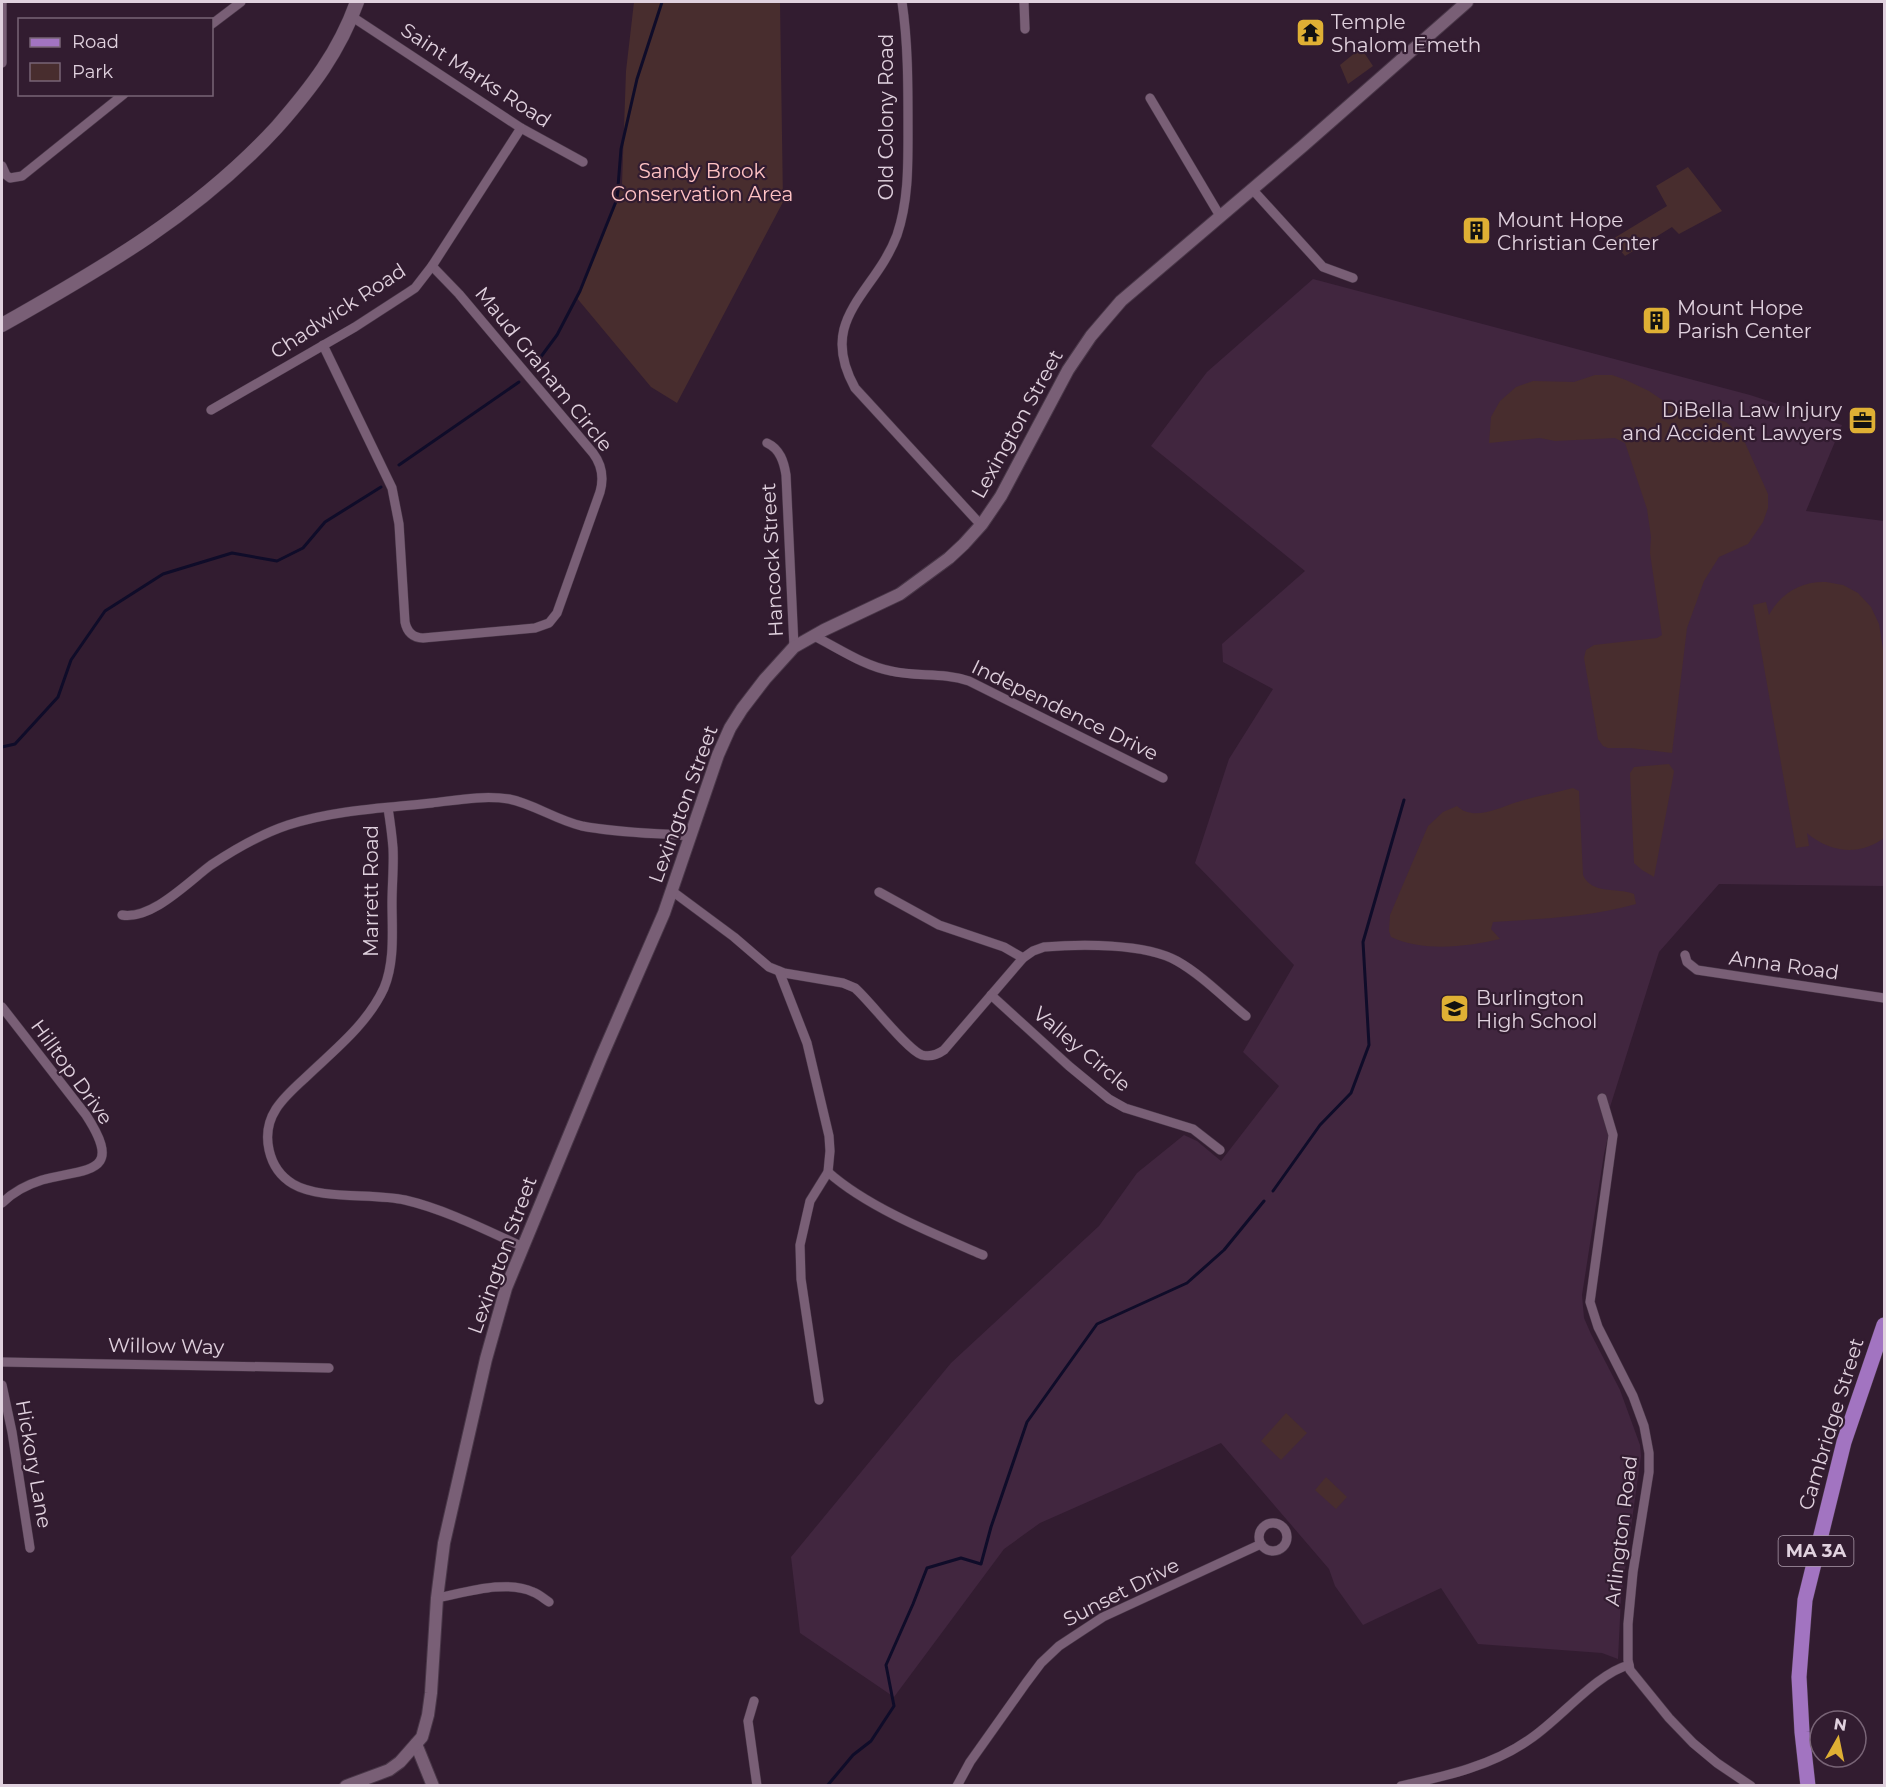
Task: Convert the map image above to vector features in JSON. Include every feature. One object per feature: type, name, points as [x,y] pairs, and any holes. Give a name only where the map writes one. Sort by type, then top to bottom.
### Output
[{"type":"main road","points":[[2,325],[162,228],[218,184],[260,145],[317,80],[336,48],[357,2]]},
{"type":"main road","name":"Cambridge Street","points":[[1808,1785],[1799,1677],[1805,1600],[1838,1461],[1884,1324]]},
{"type":"street","points":[[2,2],[2,63]]},
{"type":"street","points":[[213,23],[241,2]]},
{"type":"street","name":"Old Colony Road","points":[[902,2],[908,78],[907,175],[904,207],[893,243],[851,312],[842,332],[843,362],[855,388],[981,525]]},
{"type":"street","points":[[1023,2],[1025,29]]},
{"type":"street","name":"Lexington Street","points":[[346,1785],[389,1770],[400,1762],[422,1737],[428,1715],[437,1598],[446,1534],[486,1359],[507,1288],[672,891],[718,755],[730,728],[765,679],[794,647],[888,600],[950,558],[981,525],[1011,479],[1068,370],[1097,328],[1121,301],[1467,2]]},
{"type":"street","name":"Saint Marks Road","points":[[351,16],[521,128],[583,162]]},
{"type":"street","points":[[2,166],[10,178],[22,176],[122,96]]},
{"type":"street","points":[[1150,98],[1220,216]]},
{"type":"street","name":"Chadwick Road","points":[[211,410],[355,327],[415,288],[432,266],[521,128]]},
{"type":"street","points":[[1252,189],[1323,267],[1353,278]]},
{"type":"street","name":"Maud Graham Circle","points":[[323,345],[392,488],[398,512],[405,622],[408,632],[413,636],[423,638],[535,628],[549,623],[557,613],[600,492],[602,479],[600,465],[593,453],[459,294],[432,266]]},
{"type":"street","name":"Hancock Street","points":[[767,443],[779,452],[786,475],[794,647]]},
{"type":"street","name":"Independence Drive","points":[[814,636],[881,669],[898,673],[951,676],[969,681],[1163,778]]},
{"type":"street","points":[[122,915],[131,917],[143,914],[158,906],[237,849],[280,829],[320,818],[388,808],[492,797],[522,802],[539,811],[581,826],[691,836]]},
{"type":"street","name":"Marrett Road","points":[[388,808],[393,848],[393,944],[385,986],[373,1008],[359,1026],[290,1092],[276,1109],[269,1124],[270,1154],[274,1167],[296,1186],[329,1193],[379,1196],[412,1202],[523,1247]]},
{"type":"street","points":[[672,891],[734,937],[769,967],[843,983],[855,988],[911,1048],[925,1056],[935,1055],[944,1050],[1023,958],[1037,949],[1051,946],[1120,947],[1152,952],[1182,964],[1246,1016]]},
{"type":"street","points":[[879,892],[939,925],[1004,947],[1023,958]]},
{"type":"street","name":"Anna Road","points":[[1685,955],[1687,962],[1697,970],[1884,998]]},
{"type":"street","points":[[779,971],[807,1043],[824,1112],[830,1151],[828,1172],[810,1201],[800,1245],[801,1279],[819,1400]]},
{"type":"street","name":"Valley Circle","points":[[991,994],[1069,1066],[1109,1099],[1125,1108],[1192,1129],[1220,1150]]},
{"type":"street","name":"Hilltop Drive","points":[[2,1007],[86,1115],[96,1131],[102,1149],[98,1164],[92,1169],[28,1185],[11,1194],[2,1203]]},
{"type":"street","name":"Arlington Road","points":[[1602,1098],[1613,1135],[1590,1302],[1598,1327],[1638,1408],[1648,1444],[1650,1461],[1633,1572],[1627,1643],[1629,1665]]},
{"type":"street","points":[[828,1172],[845,1186],[873,1203],[983,1256]]},
{"type":"street","points":[[1872,1359],[1884,1345]]},
{"type":"street","name":"Willow Way","points":[[2,1362],[329,1368]]},
{"type":"street","name":"Hickory Lane","points":[[2,1385],[12,1432],[30,1548]]},
{"type":"street","name":"Sunset Drive","points":[[957,1785],[969,1762],[1026,1683],[1041,1663],[1059,1646],[1080,1630],[1103,1617],[1261,1544]]},
{"type":"street","points":[[437,1598],[491,1587],[514,1587],[535,1592],[549,1602]]},
{"type":"street","points":[[1401,1785],[1459,1772],[1515,1749],[1536,1735],[1606,1676],[1629,1665],[1633,1674],[1669,1718],[1693,1743],[1751,1785]]},
{"type":"street","points":[[754,1701],[748,1721],[757,1785]]},
{"type":"street","points":[[417,1744],[433,1785]]},
{"type":"shaded area","name":"Burlington High School","points":[[1313,279],[1750,395],[1842,425],[1806,511],[1884,521],[1884,886],[1719,884],[1659,952],[1610,1107],[1610,1128],[1582,1295],[1584,1318],[1620,1390],[1640,1445],[1641,1456],[1621,1598],[1618,1659],[1602,1653],[1478,1644],[1441,1588],[1363,1625],[1335,1586],[1329,1569],[1221,1443],[1040,1523],[1004,1549],[894,1697],[800,1633],[791,1557],[951,1363],[1099,1226],[1137,1173],[1184,1135],[1197,1141],[1221,1161],[1279,1086],[1243,1052],[1294,965],[1195,863],[1229,759],[1273,689],[1223,662],[1222,644],[1305,571],[1151,446],[1207,372]]},
{"type":"green space","name":"Sandy Brook Conservation Area","points":[[634,2],[780,2],[783,202],[677,403],[651,387],[576,297],[617,202],[622,184],[626,71]]},
{"type":"green space","points":[[1361,48],[1373,66],[1348,84],[1340,65]]},
{"type":"green space","points":[[1688,167],[1722,211],[1679,234],[1672,227],[1625,256],[1611,240],[1667,206],[1656,186]]},
{"type":"green space","points":[[1595,375],[1612,375],[1626,380],[1649,391],[1668,404],[1726,422],[1742,436],[1768,494],[1768,508],[1763,522],[1748,544],[1719,557],[1704,581],[1687,628],[1672,753],[1603,746],[1598,739],[1584,658],[1586,650],[1594,645],[1657,638],[1662,635],[1650,553],[1651,537],[1647,509],[1625,443],[1615,438],[1555,441],[1540,438],[1489,443],[1491,417],[1500,401],[1516,387],[1533,381],[1574,382]]},
{"type":"green space","points":[[1826,582],[1843,585],[1858,593],[1871,607],[1879,624],[1884,656],[1884,838],[1875,844],[1855,850],[1825,845],[1807,833],[1809,846],[1796,848],[1753,605],[1766,602],[1769,615],[1779,600],[1793,590],[1808,584]]},
{"type":"green space","points":[[1669,764],[1674,771],[1654,877],[1634,863],[1630,773],[1634,767]]},
{"type":"green space","points":[[1573,788],[1579,791],[1583,875],[1587,881],[1598,888],[1634,894],[1636,904],[1583,915],[1493,922],[1491,929],[1500,939],[1473,944],[1445,947],[1417,945],[1391,937],[1390,915],[1428,826],[1443,812],[1457,806],[1470,813],[1492,811]]},
{"type":"green space","points":[[1286,1413],[1307,1433],[1281,1460],[1261,1441]]},
{"type":"green space","points":[[1326,1477],[1347,1497],[1336,1509],[1315,1490]]},
{"type":"waterway","points":[[534,366],[557,335],[580,291],[617,199],[621,149],[637,79],[662,2]]},
{"type":"waterway","points":[[399,465],[519,382]]},
{"type":"waterway","points":[[2,747],[15,744],[58,697],[71,660],[105,611],[163,574],[232,553],[277,561],[303,548],[325,522],[381,487]]},
{"type":"waterway","points":[[1273,1191],[1320,1125],[1351,1093],[1369,1045],[1363,942],[1404,800]]},
{"type":"waterway","points":[[827,1786],[853,1755],[871,1741],[894,1706],[886,1665],[927,1568],[961,1558],[981,1564],[991,1527],[1027,1422],[1097,1324],[1187,1283],[1224,1250],[1264,1201]]},
{"type":"place","name":"Temple Shalom Emeth","points":[[1310,33]]},
{"type":"place","name":"Mount Hope Christian Center","points":[[1476,231]]},
{"type":"place","name":"Mount Hope Parish Center","points":[[1656,320]]},
{"type":"place","name":"DiBella Law Injury and Accident Lawyers","points":[[1863,421]]},
{"type":"place","name":"Burlington High School","points":[[1455,1009]]}]
